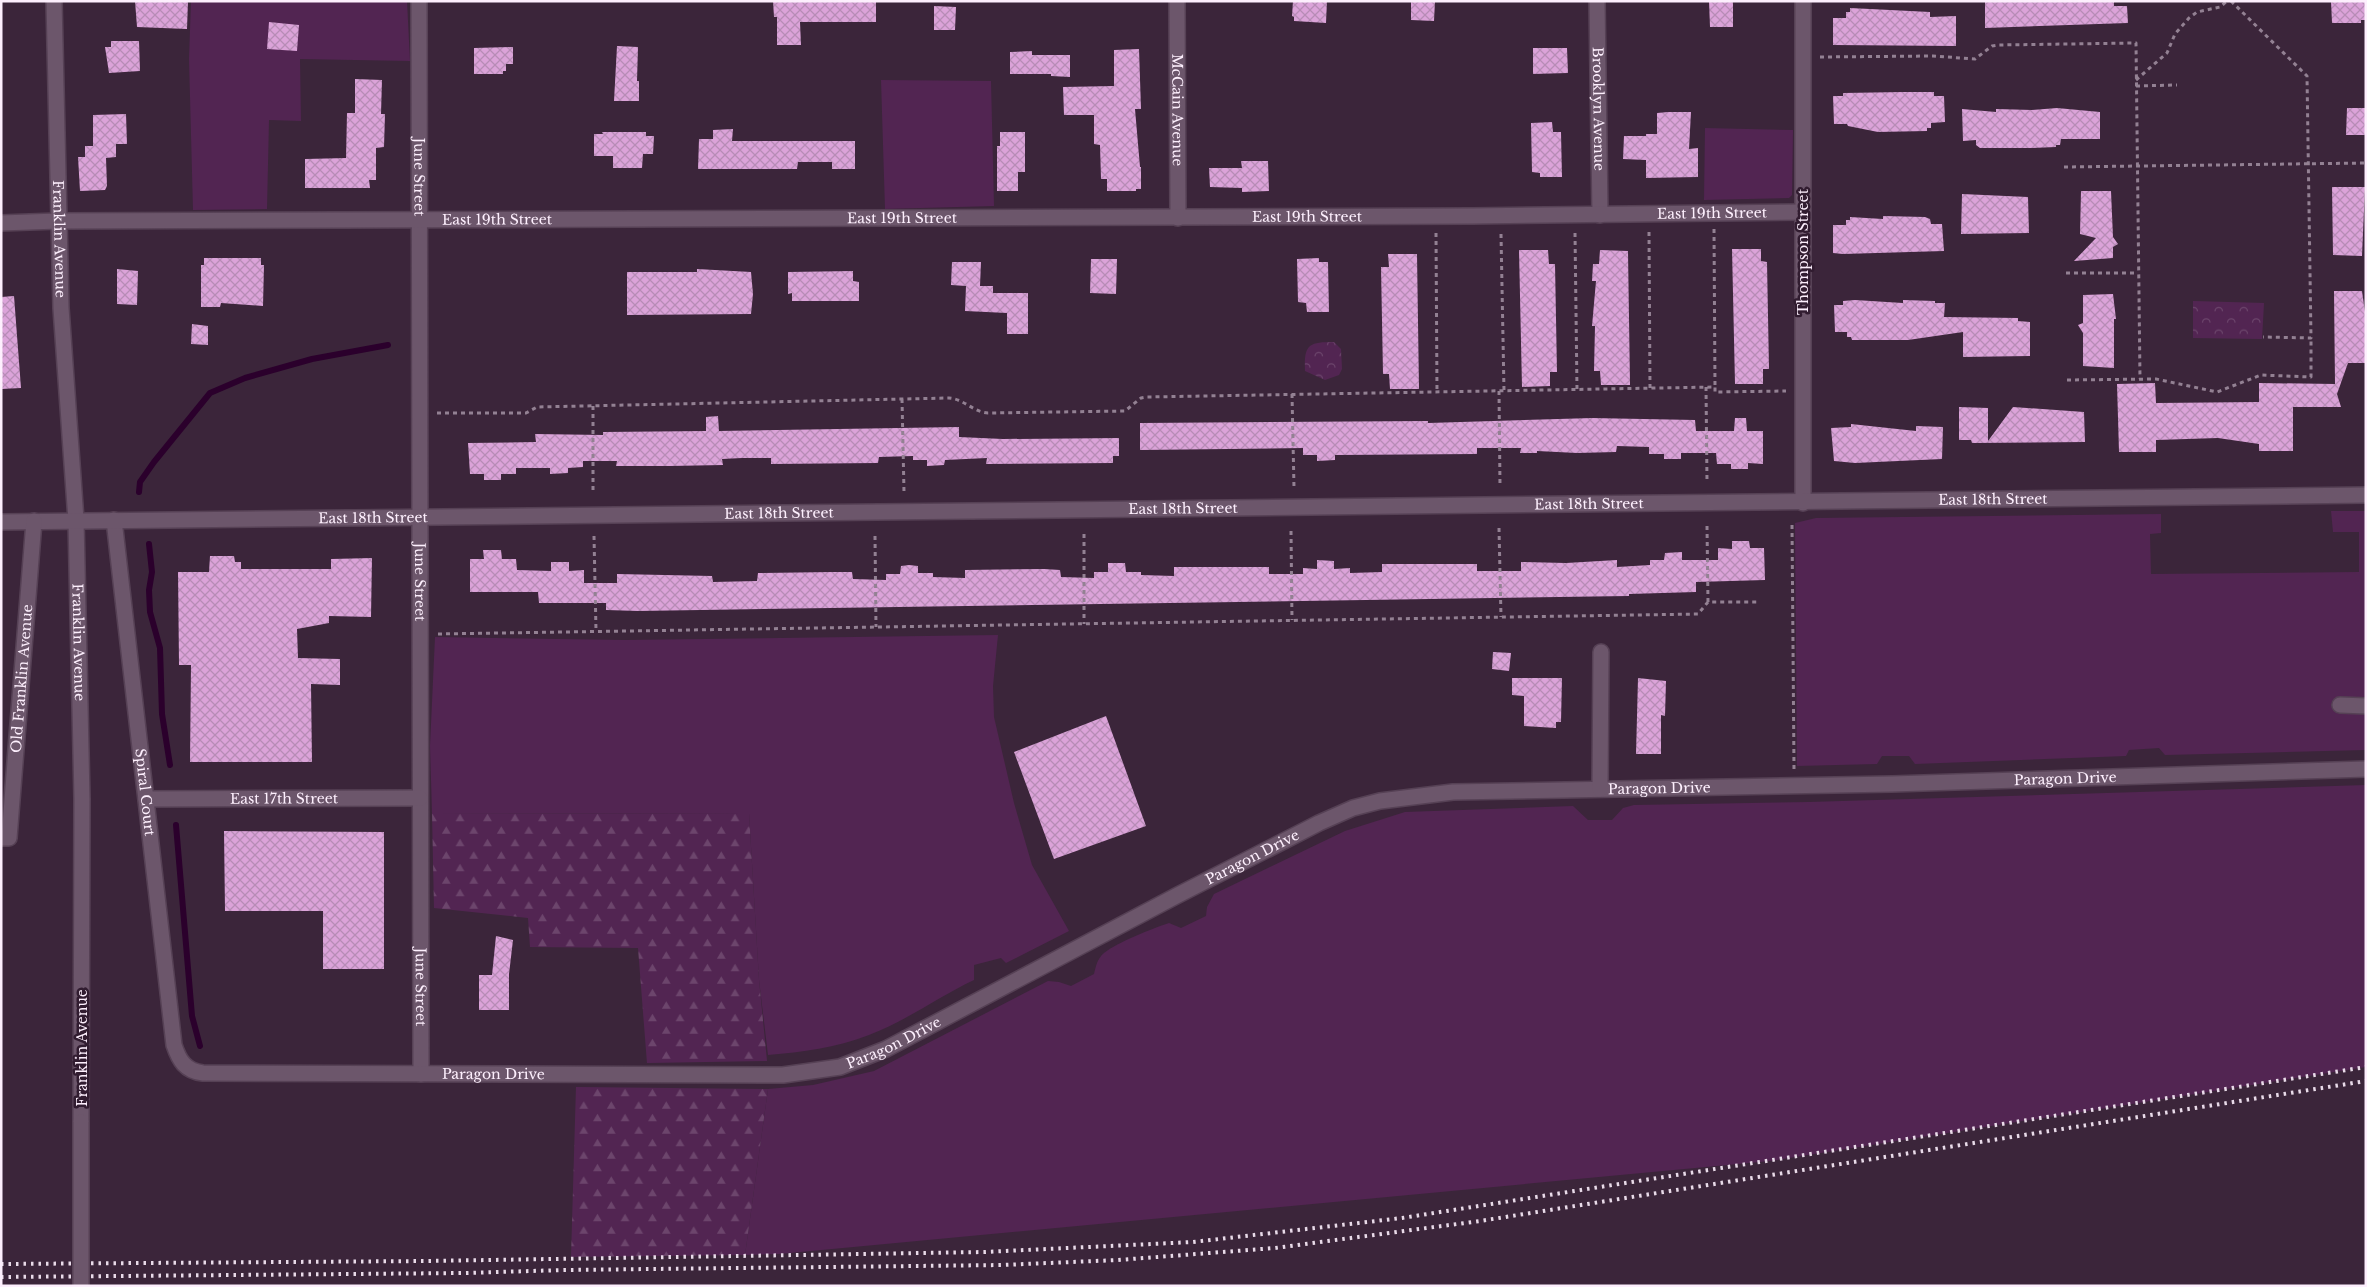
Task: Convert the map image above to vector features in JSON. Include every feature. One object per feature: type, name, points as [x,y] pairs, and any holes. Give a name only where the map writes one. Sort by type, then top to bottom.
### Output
[{"type":"street","name":"Franklin Avenue","points":[[54,1],[61,308],[76,520],[82,799],[81,1286]]},
{"type":"street","name":"June Street","points":[[419,1],[421,1074]]},
{"type":"street","name":"McCain Avenue","points":[[1177,1],[1178,218]]},
{"type":"street","name":"Brooklyn Avenue","points":[[1597,1],[1600,215]]},
{"type":"street","name":"Thompson Street","points":[[1803,1],[1803,503]]},
{"type":"street","name":"East 19th Street","points":[[1,224],[58,221],[1178,218],[1803,212]]},
{"type":"street","name":"East 18th Street","points":[[1,522],[1803,503],[2366,495]]},
{"type":"street","name":"Spiral Court","points":[[114,520],[174,1045],[182,1063]]},
{"type":"street","name":"Old Franklin Avenue","points":[[5,838],[34,521]]},
{"type":"street","points":[[1600,789],[1601,652]]},
{"type":"street","points":[[2340,705],[2366,706]]},
{"type":"street","name":"Paragon Drive","points":[[182,1063],[203,1074],[783,1075],[840,1067],[886,1049],[1281,841],[1353,808],[1399,798],[1453,792],[1892,784],[2366,770]]},
{"type":"street","name":"East 17th Street","points":[[146,799],[420,798]]},
{"type":"path","points":[[2136,80],[2167,53],[2175,34],[2189,18],[2197,12],[2220,7],[2227,1]]},
{"type":"path","points":[[2067,380],[2156,379],[2217,392],[2261,375],[2311,378],[2307,76],[2231,1]]},
{"type":"path","points":[[1812,57],[1933,56],[1975,59],[1992,46],[1998,45],[2136,43],[2140,379]]},
{"type":"path","points":[[2136,86],[2177,85]]},
{"type":"path","points":[[2064,167],[2366,163]]},
{"type":"path","points":[[1648,226],[1650,388]]},
{"type":"path","points":[[1714,226],[1715,392],[1790,391]]},
{"type":"path","points":[[1501,227],[1504,391]]},
{"type":"path","points":[[1575,227],[1577,390]]},
{"type":"path","points":[[1436,228],[1437,392]]},
{"type":"path","points":[[2066,274],[2138,273]]},
{"type":"path","points":[[2263,337],[2311,338]]},
{"type":"path","points":[[1706,387],[1707,481]]},
{"type":"path","points":[[437,413],[526,413],[537,407],[955,398],[980,412],[988,413],[1125,410],[1141,398],[1147,396],[1715,387]]},
{"type":"path","points":[[1499,391],[1500,484]]},
{"type":"path","points":[[1292,394],[1294,488]]},
{"type":"path","points":[[902,399],[904,492]]},
{"type":"path","points":[[592,406],[593,492]]},
{"type":"path","points":[[1792,525],[1794,769]]},
{"type":"path","points":[[438,634],[1698,614],[1708,602],[1707,526]]},
{"type":"path","points":[[1500,528],[1501,618]]},
{"type":"path","points":[[1291,531],[1292,620]]},
{"type":"path","points":[[1084,534],[1084,624]]},
{"type":"path","points":[[594,536],[596,631]]},
{"type":"path","points":[[875,536],[876,627]]},
{"type":"path","points":[[1708,602],[1759,602]]},
{"type":"green space","points":[[191,1],[407,1],[410,61],[300,59],[301,121],[269,120],[267,209],[193,210],[189,59]]},
{"type":"green space","points":[[881,80],[991,81],[994,206],[885,209]]},
{"type":"green space","points":[[1705,128],[1793,130],[1792,195],[1789,198],[1704,200]]},
{"type":"green space","points":[[2193,301],[2264,303],[2262,339],[2193,338]]},
{"type":"green space","points":[[1334,342],[1341,349],[1342,369],[1339,375],[1325,380],[1305,371],[1305,356],[1309,347],[1318,343]]},
{"type":"green space","points":[[2331,511],[2366,511],[2366,750],[2165,755],[2159,748],[2129,750],[2126,756],[1915,764],[1909,756],[1882,756],[1877,764],[1797,766],[1795,523],[1816,518],[2161,514],[2161,533],[2150,534],[2151,574],[2359,572],[2359,532],[2333,532]]},
{"type":"green space","points":[[998,635],[993,686],[994,717],[1014,803],[1032,865],[1069,931],[1006,963],[1001,958],[974,965],[974,980],[896,1023],[869,1035],[844,1043],[819,1049],[768,1055],[759,980],[749,814],[432,813],[430,746],[435,637],[624,640]]},
{"type":"green space","points":[[2366,785],[2366,1067],[1770,1161],[779,1254],[745,1255],[768,1089],[813,1085],[874,1071],[1048,981],[1071,986],[1094,974],[1097,963],[1102,955],[1110,949],[1144,932],[1169,923],[1181,928],[1206,916],[1207,907],[1214,894],[1345,831],[1405,812],[1573,806],[1588,820],[1612,820],[1623,808],[1634,805],[1809,802]]},
{"type":"green space","points":[[432,813],[749,814],[759,980],[767,1061],[647,1063],[638,948],[530,947],[528,918],[434,908]]},
{"type":"green space","points":[[576,1087],[768,1089],[745,1255],[571,1257]]},
{"type":"building","points":[[135,1],[188,1],[187,29],[137,27]]},
{"type":"building","points":[[773,1],[876,1],[876,22],[800,22],[801,45],[777,45],[777,17],[774,17]]},
{"type":"building","points":[[1293,1],[1327,1],[1326,23],[1294,21],[1292,16]]},
{"type":"building","points":[[1411,1],[1435,1],[1434,21],[1411,20]]},
{"type":"building","points":[[1709,1],[1733,1],[1733,27],[1710,27]]},
{"type":"building","points":[[1985,1],[2114,1],[2114,6],[2127,6],[2128,23],[1985,28]]},
{"type":"building","points":[[2331,1],[2366,1],[2366,20],[2361,20],[2361,23],[2332,23]]},
{"type":"building","points":[[934,6],[956,7],[955,30],[934,30]]},
{"type":"building","points":[[1850,8],[1930,12],[1930,17],[1956,16],[1956,46],[1833,45],[1833,18],[1846,18],[1846,12],[1850,12]]},
{"type":"building","points":[[269,22],[299,25],[297,51],[267,49]]},
{"type":"building","points":[[111,41],[139,41],[140,71],[109,73],[105,47],[111,47]]},
{"type":"building","points":[[617,46],[638,47],[637,81],[639,81],[639,101],[614,101]]},
{"type":"building","points":[[513,47],[513,64],[506,64],[506,71],[503,71],[503,74],[474,74],[474,48]]},
{"type":"building","points":[[1533,48],[1567,48],[1568,73],[1533,74]]},
{"type":"building","points":[[1139,49],[1141,109],[1135,109],[1141,167],[1141,189],[1136,189],[1136,191],[1107,191],[1107,179],[1101,179],[1100,145],[1094,144],[1094,115],[1064,115],[1063,87],[1114,86],[1114,50]]},
{"type":"building","points":[[1032,51],[1032,55],[1070,55],[1070,77],[1051,76],[1051,74],[1010,74],[1010,52]]},
{"type":"building","points":[[355,79],[382,80],[381,114],[385,114],[384,147],[376,148],[376,180],[369,180],[370,188],[305,188],[305,159],[346,158],[347,113],[355,113]]},
{"type":"building","points":[[1934,92],[1934,96],[1944,96],[1945,122],[1931,123],[1931,128],[1927,128],[1927,131],[1878,132],[1848,126],[1847,124],[1834,124],[1833,96],[1843,96],[1843,93]]},
{"type":"building","points":[[2057,108],[2100,112],[2100,139],[2061,139],[2060,145],[2056,145],[2056,147],[2031,148],[1980,148],[1976,145],[1976,140],[1963,141],[1962,109],[1996,112],[1996,109],[2032,110]]},
{"type":"building","points":[[2347,108],[2366,108],[2366,135],[2346,135]]},
{"type":"building","points":[[1691,112],[1689,149],[1698,148],[1698,177],[1646,178],[1646,160],[1623,159],[1624,136],[1657,134],[1657,113]]},
{"type":"building","points":[[126,114],[127,144],[116,144],[116,157],[106,158],[107,186],[105,190],[80,191],[78,157],[85,157],[85,146],[93,146],[93,115]]},
{"type":"building","points":[[1552,122],[1553,132],[1561,132],[1562,177],[1540,177],[1540,173],[1532,172],[1531,123]]},
{"type":"building","points":[[733,129],[732,141],[855,141],[855,169],[832,169],[832,162],[798,162],[797,169],[698,169],[699,139],[713,139],[713,130]]},
{"type":"building","points":[[602,132],[646,132],[646,136],[654,136],[653,154],[643,154],[642,168],[613,168],[613,156],[594,156],[594,134],[603,134]]},
{"type":"building","points":[[1000,132],[1025,132],[1025,172],[1018,172],[1018,191],[997,191],[997,146],[1000,146]]},
{"type":"building","points":[[1241,161],[1268,161],[1269,191],[1242,192],[1242,188],[1210,187],[1209,168],[1242,168]]},
{"type":"building","points":[[2332,187],[2365,187],[2362,256],[2333,255]]},
{"type":"building","points":[[2081,191],[2111,191],[2113,237],[2118,244],[2113,247],[2113,258],[2074,261],[2096,238],[2080,234]]},
{"type":"building","points":[[1962,194],[2028,197],[2029,233],[1961,234]]},
{"type":"building","points":[[1883,216],[1925,217],[1930,219],[1931,224],[1942,224],[1944,251],[1833,253],[1833,225],[1846,225],[1846,220],[1850,220],[1850,217],[1883,219]]},
{"type":"building","points":[[1732,249],[1761,249],[1761,261],[1767,262],[1769,369],[1763,369],[1763,384],[1735,384]]},
{"type":"building","points":[[1519,250],[1548,250],[1549,264],[1555,264],[1557,372],[1550,372],[1550,386],[1522,387]]},
{"type":"building","points":[[1600,250],[1628,251],[1630,385],[1601,385],[1600,371],[1594,371],[1595,326],[1592,326],[1596,281],[1592,281],[1593,264],[1599,264]]},
{"type":"building","points":[[1388,254],[1417,254],[1419,389],[1390,389],[1389,374],[1383,374],[1381,267],[1389,267]]},
{"type":"building","points":[[204,258],[261,258],[261,265],[264,265],[263,306],[221,303],[220,307],[201,307],[201,265],[204,265]]},
{"type":"building","points":[[1319,258],[1319,262],[1328,262],[1329,312],[1307,312],[1306,303],[1298,302],[1297,259]]},
{"type":"building","points":[[1091,259],[1117,259],[1116,294],[1090,293]]},
{"type":"building","points":[[952,262],[981,262],[980,286],[993,286],[993,293],[1028,293],[1028,334],[1007,334],[1007,313],[965,311],[966,286],[951,285]]},
{"type":"building","points":[[117,269],[138,271],[137,305],[117,304]]},
{"type":"building","points":[[697,269],[751,272],[753,294],[751,314],[627,315],[627,272],[697,272]]},
{"type":"building","points":[[853,271],[853,281],[859,282],[859,301],[792,301],[792,293],[788,294],[788,272]]},
{"type":"building","points":[[2334,291],[2362,291],[2366,319],[2366,363],[2348,363],[2337,394],[2341,407],[2293,407],[2293,451],[2259,451],[2259,444],[2218,438],[2156,440],[2156,452],[2119,452],[2117,384],[2155,383],[2156,403],[2259,402],[2259,383],[2335,384]]},
{"type":"building","points":[[2113,294],[2116,319],[2114,319],[2114,368],[2083,366],[2083,333],[2078,325],[2083,323],[2083,295]]},
{"type":"building","points":[[14,296],[21,388],[1,389],[1,297]]},
{"type":"building","points":[[1903,300],[1935,301],[1935,303],[1945,303],[1944,317],[2018,318],[2018,321],[2030,322],[2030,356],[1963,357],[1963,332],[1908,340],[1852,340],[1851,337],[1847,337],[1847,332],[1835,332],[1834,305],[1843,305],[1843,301],[1903,303]]},
{"type":"building","points":[[192,324],[208,326],[208,345],[191,344]]},
{"type":"building","points":[[1959,407],[1988,408],[1988,441],[2013,407],[2084,412],[2085,442],[1972,443],[1971,440],[1959,440]]},
{"type":"building","points":[[718,416],[719,431],[959,427],[959,437],[1003,439],[1119,438],[1119,456],[1113,456],[1113,463],[986,464],[987,458],[945,460],[944,465],[927,466],[927,460],[913,460],[913,456],[879,457],[878,463],[771,464],[771,458],[742,458],[722,459],[723,465],[616,466],[617,461],[583,461],[583,467],[568,468],[568,473],[550,474],[550,468],[516,468],[516,474],[501,474],[501,480],[484,480],[484,474],[470,474],[468,443],[536,442],[535,434],[603,435],[603,432],[706,431],[706,417]]},
{"type":"building","points":[[1592,418],[1695,420],[1696,431],[1734,431],[1735,418],[1746,418],[1747,431],[1763,431],[1763,464],[1748,463],[1748,469],[1731,469],[1731,464],[1717,464],[1716,453],[1681,453],[1681,459],[1664,459],[1664,454],[1649,454],[1649,447],[1617,446],[1616,452],[1537,451],[1537,453],[1520,453],[1521,448],[1477,448],[1477,454],[1335,455],[1335,460],[1317,461],[1317,455],[1303,455],[1303,448],[1140,450],[1140,423],[1428,421],[1428,423]]},
{"type":"building","points":[[1851,424],[1916,431],[1916,426],[1943,427],[1942,459],[1855,463],[1834,461],[1831,428],[1851,427]]},
{"type":"building","points":[[1732,541],[1749,541],[1750,548],[1764,548],[1765,580],[1696,582],[1696,592],[1629,594],[1629,596],[638,611],[606,610],[606,603],[539,603],[538,592],[470,592],[470,559],[484,559],[483,550],[501,550],[502,559],[516,559],[517,570],[551,571],[551,562],[569,562],[569,571],[584,570],[584,583],[617,583],[617,574],[712,576],[713,582],[757,581],[758,573],[852,572],[853,579],[886,580],[886,574],[900,574],[901,566],[909,565],[918,566],[918,573],[933,573],[933,577],[965,578],[965,570],[1044,569],[1060,570],[1061,577],[1094,578],[1094,572],[1108,572],[1108,563],[1125,563],[1126,572],[1141,572],[1141,575],[1174,576],[1174,567],[1269,567],[1269,574],[1303,574],[1303,568],[1317,569],[1317,560],[1334,561],[1334,569],[1350,568],[1350,573],[1382,572],[1382,564],[1477,564],[1477,571],[1521,571],[1521,562],[1566,563],[1617,560],[1617,567],[1650,565],[1650,560],[1664,560],[1665,553],[1682,552],[1682,560],[1718,560],[1718,548],[1732,549]]},
{"type":"building","points":[[210,556],[234,556],[235,562],[241,562],[241,569],[331,569],[331,559],[372,558],[371,617],[329,616],[329,623],[297,629],[298,658],[340,659],[340,685],[311,684],[312,762],[190,762],[191,665],[179,665],[178,572],[209,572]]},
{"type":"building","points":[[1493,652],[1511,653],[1509,671],[1492,669]]},
{"type":"building","points":[[1512,678],[1562,678],[1561,722],[1556,722],[1556,728],[1524,726],[1524,696],[1512,695]]},
{"type":"building","points":[[1638,678],[1666,681],[1665,716],[1661,715],[1661,754],[1636,754]]},
{"type":"building","points":[[1106,716],[1146,826],[1054,859],[1014,752]]},
{"type":"building","points":[[224,831],[384,832],[384,969],[323,969],[323,911],[225,911]]},
{"type":"building","points":[[496,936],[513,940],[509,974],[509,1010],[479,1010],[479,975],[492,975]]},
{"type":"waterway","points":[[139,492],[140,482],[154,462],[210,393],[245,378],[312,359],[388,345]]},
{"type":"waterway","points":[[149,544],[152,572],[149,590],[150,612],[160,648],[162,714],[170,765]]},
{"type":"waterway","points":[[176,825],[192,1016],[200,1046]]},
{"type":"railway","points":[[1,1264],[427,1261],[984,1252],[1193,1242],[1402,1218],[2366,1067]]},
{"type":"railway","points":[[1,1277],[465,1273],[564,1270],[1002,1265],[1118,1260],[1275,1248],[1480,1221],[2366,1081]]}]
